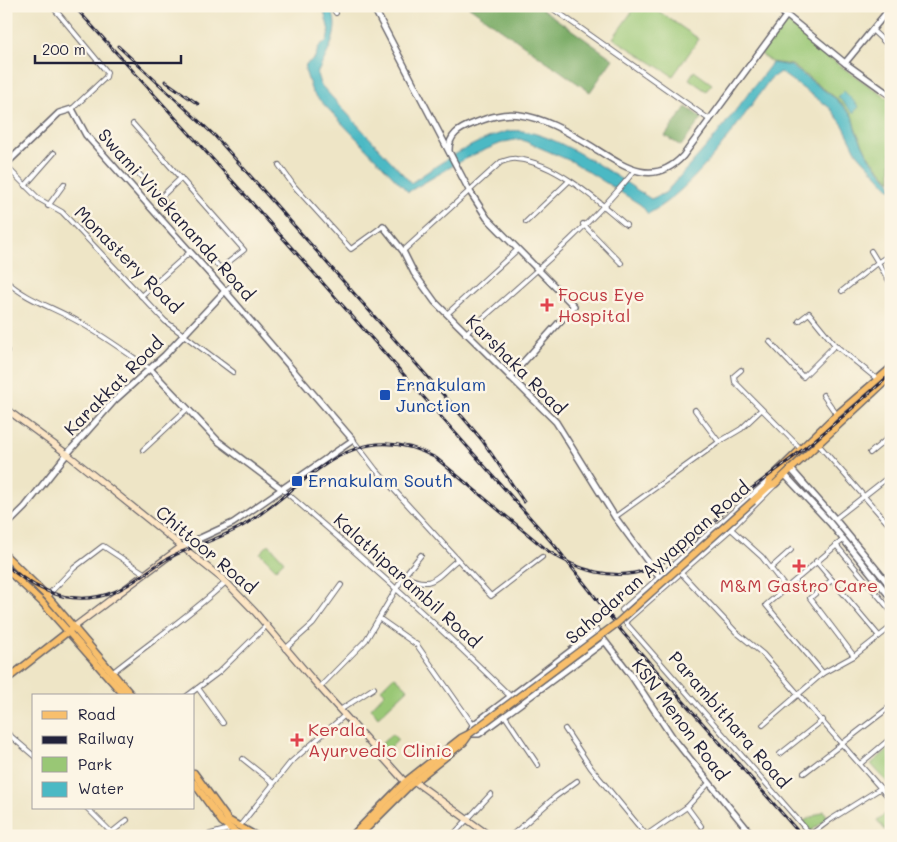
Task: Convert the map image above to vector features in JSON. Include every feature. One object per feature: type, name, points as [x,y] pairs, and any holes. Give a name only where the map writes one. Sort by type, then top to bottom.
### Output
[{"type":"main road","name":"Sahodaran Ayyappan Road","points":[[352,836],[405,782],[461,738],[469,734],[616,624],[753,501],[787,463],[835,416],[891,368]]},
{"type":"main road","name":"Sahodaran Ayyappan Road","points":[[771,483],[785,475],[891,376]]},
{"type":"main road","name":"Chittoor Road","points":[[6,409],[67,454],[226,582],[267,625],[319,688],[405,782]]},
{"type":"main road","points":[[835,416],[840,424]]},
{"type":"main road","points":[[785,475],[787,463]]},
{"type":"main road","points":[[6,680],[181,547]]},
{"type":"main road","points":[[6,556],[47,596],[130,694]]},
{"type":"main road","points":[[6,569],[42,602],[123,694]]},
{"type":"main road","name":"Sahodaran Ayyappan Road","points":[[359,836],[414,781],[464,742],[469,734]]},
{"type":"main road","points":[[195,774],[228,820],[256,836]]},
{"type":"main road","points":[[414,781],[490,836]]},
{"type":"main road","points":[[195,784],[229,829],[241,836]]},
{"type":"street","points":[[6,165],[59,113],[72,109],[106,76],[107,72],[52,6]]},
{"type":"street","points":[[331,6],[336,13]]},
{"type":"street","points":[[372,6],[469,190],[487,218],[574,306],[510,376]]},
{"type":"street","points":[[549,6],[710,120]]},
{"type":"street","points":[[775,6],[845,63],[891,96]]},
{"type":"street","points":[[845,63],[891,6]]},
{"type":"street","points":[[450,152],[449,141],[452,136],[463,128],[495,117],[519,114],[556,127],[635,170],[661,172],[669,169],[683,156],[786,16]]},
{"type":"street","points":[[872,30],[891,48]]},
{"type":"street","name":"Swami Vivekananda Road","points":[[72,109],[86,135],[225,291],[353,440]]},
{"type":"street","points":[[133,124],[244,250],[221,268]]},
{"type":"street","points":[[110,144],[161,197],[221,268],[233,284],[225,291]]},
{"type":"street","points":[[26,186],[54,153]]},
{"type":"street","points":[[403,251],[501,162],[515,158],[546,168],[569,181],[603,205],[626,225]]},
{"type":"street","name":"Monastery Road","points":[[6,165],[48,206],[62,212],[141,296],[184,336],[233,372]]},
{"type":"street","points":[[279,165],[294,186],[351,249],[383,226]]},
{"type":"street","points":[[464,334],[538,269],[616,193],[635,170]]},
{"type":"street","points":[[161,197],[181,178]]},
{"type":"street","points":[[526,222],[569,181]]},
{"type":"street","points":[[48,206],[64,184]]},
{"type":"street","points":[[583,224],[621,263]]},
{"type":"street","name":"Karshaka Road","points":[[383,226],[403,251],[414,274],[446,314],[464,334],[556,422],[616,517],[659,577]]},
{"type":"street","points":[[446,314],[517,250]]},
{"type":"street","points":[[141,296],[190,252]]},
{"type":"street","points":[[871,252],[891,284]]},
{"type":"street","points":[[842,291],[877,262],[891,254]]},
{"type":"street","points":[[6,281],[14,288],[51,310],[78,322],[150,368],[218,441],[282,488]]},
{"type":"street","name":"Karakkat Road","points":[[6,526],[25,507],[67,454],[114,401],[184,336],[225,291]]},
{"type":"street","points":[[799,321],[809,313],[835,345],[877,379]]},
{"type":"street","points":[[770,342],[802,377],[835,345]]},
{"type":"street","points":[[741,370],[734,376],[735,382],[801,450]]},
{"type":"street","points":[[823,395],[835,416]]},
{"type":"street","points":[[143,450],[187,409]]},
{"type":"street","points":[[695,410],[719,442]]},
{"type":"street","points":[[616,517],[719,442],[741,429],[762,410]]},
{"type":"street","points":[[870,453],[888,438],[891,442]]},
{"type":"street","points":[[181,547],[233,524],[353,440],[376,470],[492,596],[542,557]]},
{"type":"street","points":[[818,444],[891,527]]},
{"type":"street","points":[[791,469],[849,535],[891,587]]},
{"type":"street","points":[[785,475],[844,539],[891,598]]},
{"type":"street","points":[[830,523],[866,497],[891,475]]},
{"type":"street","points":[[771,483],[731,529],[630,618],[622,610],[771,483]]},
{"type":"street","name":"Kalathiparambil Road","points":[[282,488],[356,551],[396,591],[451,638],[511,697]]},
{"type":"street","points":[[731,529],[762,557],[786,588]]},
{"type":"street","points":[[823,673],[766,605],[849,535]]},
{"type":"street","points":[[836,545],[891,611]]},
{"type":"street","points":[[47,596],[74,568],[103,546],[144,574]]},
{"type":"street","points":[[771,568],[791,550]]},
{"type":"street","points":[[319,688],[366,640],[404,576],[421,555]]},
{"type":"street","points":[[404,576],[420,583],[430,583],[457,560]]},
{"type":"street","points":[[816,562],[879,636]]},
{"type":"street","points":[[681,573],[736,632],[763,654],[823,720],[891,800]]},
{"type":"street","points":[[832,580],[810,598],[854,656]]},
{"type":"street","points":[[113,672],[165,631],[194,612],[226,582]]},
{"type":"street","points":[[285,649],[313,624],[341,585]]},
{"type":"street","name":"Parambithara Road","points":[[630,618],[625,622],[811,835]]},
{"type":"street","points":[[380,619],[416,645],[473,725]]},
{"type":"street","points":[[190,694],[219,672],[267,625]]},
{"type":"street","points":[[763,725],[823,673],[854,656],[891,627]]},
{"type":"street","name":"KSN Menon Road","points":[[511,697],[596,631],[631,674],[673,738],[747,829],[755,836]]},
{"type":"street","points":[[511,697],[473,725],[469,734],[480,734],[604,642]]},
{"type":"street","points":[[198,688],[223,723]]},
{"type":"street","points":[[340,710],[374,688]]},
{"type":"street","points":[[804,773],[891,706]]},
{"type":"street","points":[[239,827],[272,782],[319,736],[345,715]]},
{"type":"street","points":[[505,716],[538,765]]},
{"type":"street","points":[[780,754],[823,720]]},
{"type":"street","points":[[565,729],[591,768],[646,835],[687,807],[709,783]]},
{"type":"street","points":[[6,732],[32,754]]},
{"type":"street","points":[[860,764],[891,738]]},
{"type":"street","points":[[243,760],[272,782]]},
{"type":"street","points":[[512,836],[555,797],[577,782]]},
{"type":"street","points":[[811,835],[880,788]]},
{"type":"street","points":[[452,836],[491,794]]},
{"type":"street","points":[[687,807],[701,826]]},
{"type":"street","points":[[89,810],[114,834],[127,820]]},
{"type":"street","points":[[204,836],[229,829]]},
{"type":"green space","points":[[468,6],[538,6],[613,59],[590,92]]},
{"type":"green space","points":[[636,6],[651,6],[699,39],[673,76],[613,38]]},
{"type":"green space","points":[[786,21],[838,64],[891,101],[891,181],[869,157],[855,128],[852,115],[836,98],[792,65],[771,62],[761,54]]},
{"type":"green space","points":[[694,71],[712,84],[706,91],[689,79]]},
{"type":"green space","points":[[686,107],[702,118],[681,146],[665,136]]},
{"type":"green space","points":[[269,544],[284,561],[276,569],[260,553]]},
{"type":"green space","points":[[394,676],[408,689],[378,717],[371,708],[385,693],[381,689]]},
{"type":"green space","points":[[392,734],[398,740],[384,754],[378,747]]},
{"type":"green space","points":[[891,747],[891,786],[871,764]]},
{"type":"green space","points":[[891,810],[891,836],[890,836],[877,820]]},
{"type":"green space","points":[[824,811],[828,818],[811,831],[802,822]]},
{"type":"water","points":[[323,6],[329,6],[335,23],[329,49],[317,74],[320,84],[411,183],[480,141],[505,132],[521,131],[539,135],[559,143],[601,166],[651,199],[665,193],[715,137],[772,63],[791,66],[836,99],[852,116],[855,129],[869,158],[891,183],[891,190],[857,153],[843,125],[830,108],[780,72],[770,79],[730,135],[700,171],[684,188],[648,214],[641,205],[573,162],[520,139],[504,142],[468,157],[408,192],[312,92],[305,70],[306,64],[314,59],[320,45],[327,41],[329,31]]},
{"type":"water","points":[[844,91],[859,107],[853,113],[838,97]]},
{"type":"railway","points":[[74,6],[245,195],[555,546],[624,634],[802,836]]},
{"type":"railway","points":[[118,46],[215,136],[482,440],[524,502]]},
{"type":"railway","points":[[165,81],[198,104]]},
{"type":"railway","points":[[6,565],[30,582],[56,594],[84,598],[114,592],[165,560],[244,525],[311,474],[333,460],[355,449],[380,444],[406,446],[436,458],[548,551],[559,558],[596,572],[609,574],[636,573],[661,563],[684,548],[735,502],[806,447],[891,374]]},
{"type":"place","name":"Focus Eye Hospital","points":[[547,305]]},
{"type":"place","name":"Ernakulam Junction","points":[[385,395]]},
{"type":"place","name":"Ernakulam South","points":[[297,481]]},
{"type":"place","name":"M&M Gastro Care","points":[[799,566]]},
{"type":"place","name":"Kerala Ayurvedic Clinic","points":[[297,740]]}]
